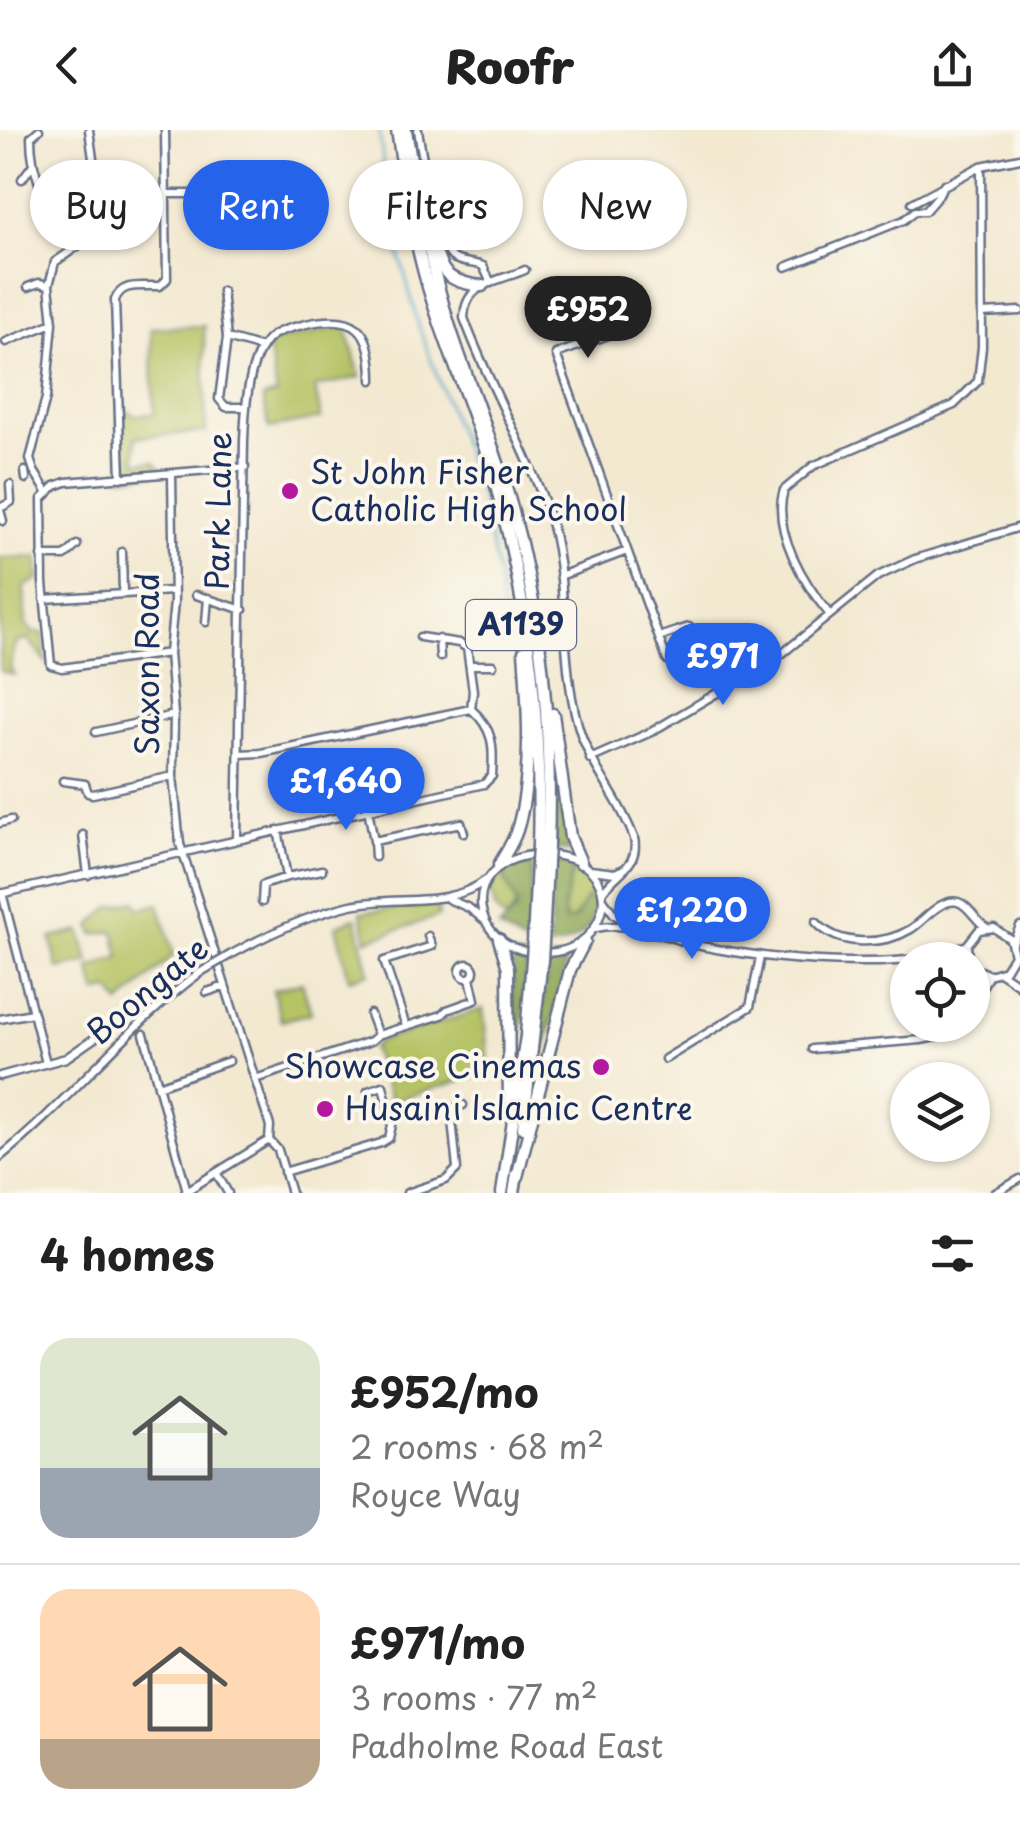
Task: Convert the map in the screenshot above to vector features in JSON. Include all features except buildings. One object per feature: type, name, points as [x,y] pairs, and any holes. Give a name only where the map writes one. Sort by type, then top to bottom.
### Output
[{"type":"highway","name":"A1139","points":[[397,130],[408,202],[429,290],[492,470],[528,628],[541,721],[570,837],[585,867]]},
{"type":"highway","name":"A1139","points":[[406,130],[418,204],[440,293],[513,512],[543,670],[543,846],[536,1036],[515,1187]]},
{"type":"highway","points":[[408,143],[444,270],[456,283],[487,285]]},
{"type":"highway","name":"A1139","points":[[499,865],[514,838],[541,721]]},
{"type":"highway","name":"A1139","points":[[500,939],[508,968],[509,1150]]},
{"type":"highway","name":"A1139","points":[[515,1187],[570,970],[585,941]]},
{"type":"highway","name":"A1139","points":[[502,1193],[537,959]]},
{"type":"street","points":[[31,160],[31,134],[39,130]]},
{"type":"street","points":[[88,130],[93,160]]},
{"type":"street","points":[[121,478],[115,300],[126,286],[160,286],[167,278],[165,130]]},
{"type":"street","points":[[418,130],[446,247],[452,256],[483,266],[487,285]]},
{"type":"street","points":[[786,267],[904,220],[944,184],[981,166],[1020,158]]},
{"type":"street","points":[[830,615],[808,586],[788,541],[780,512],[784,490],[813,466],[947,409],[978,381],[982,312],[981,166]]},
{"type":"street","points":[[22,180],[30,168]]},
{"type":"street","points":[[914,207],[924,211],[944,184]]},
{"type":"street","points":[[166,194],[183,194]]},
{"type":"street","points":[[47,492],[28,474],[46,398],[53,323],[48,285],[55,262],[72,250]]},
{"type":"street","points":[[447,898],[469,908],[510,946],[537,953],[566,950],[585,941],[596,928],[602,896],[635,854],[634,838],[590,759],[575,716],[560,576],[547,510],[464,318],[470,294],[525,270]]},
{"type":"street","points":[[28,287],[48,285]]},
{"type":"street","points":[[222,291],[227,338],[219,398],[226,407],[245,407]]},
{"type":"street","points":[[982,312],[1020,311]]},
{"type":"street","points":[[227,338],[262,348],[279,332],[324,320],[346,320],[364,337],[372,380]]},
{"type":"street","points":[[6,342],[53,323]]},
{"type":"street","points":[[608,335],[556,354],[667,660]]},
{"type":"street","name":"Park Lane","points":[[237,840],[245,407],[262,348]]},
{"type":"street","points":[[169,652],[62,668],[50,662],[40,511],[47,492],[66,482],[245,467]]},
{"type":"street","name":"Saxon Road","points":[[172,474],[172,776],[182,852],[271,1130],[268,1140],[278,1150],[291,1193]]},
{"type":"street","points":[[4,520],[0,509],[11,502],[10,485]]},
{"type":"street","points":[[590,759],[651,732],[778,657],[857,590],[896,567],[1020,527]]},
{"type":"street","points":[[42,556],[65,556],[77,546]]},
{"type":"street","points":[[560,576],[627,551]]},
{"type":"street","points":[[122,552],[123,594]]},
{"type":"street","points":[[44,599],[172,592]]},
{"type":"street","points":[[196,594],[243,610]]},
{"type":"street","points":[[206,622],[208,598]]},
{"type":"street","points":[[659,637],[688,626]]},
{"type":"street","points":[[46,1063],[1,894],[484,784],[491,779],[494,738],[482,718],[471,709],[467,648],[460,643],[420,637]]},
{"type":"street","points":[[439,639],[440,657]]},
{"type":"street","points":[[470,665],[493,665]]},
{"type":"street","points":[[239,754],[261,754],[471,709]]},
{"type":"street","points":[[96,732],[174,715]]},
{"type":"street","points":[[63,781],[86,784],[88,793],[93,794],[172,776]]},
{"type":"street","points":[[368,809],[376,857]]},
{"type":"street","points":[[0,823],[11,820]]},
{"type":"street","points":[[374,842],[461,823],[464,833]]},
{"type":"street","points":[[278,830],[287,877]]},
{"type":"street","points":[[83,835],[88,875]]},
{"type":"street","points":[[485,921],[482,904],[487,880],[499,865],[514,858],[540,854],[615,873],[627,867]]},
{"type":"street","points":[[585,867],[618,917],[634,928]]},
{"type":"street","points":[[262,902],[263,885],[322,870]]},
{"type":"street","name":"Boongate","points":[[0,1155],[20,1142],[156,1008],[201,972],[230,955],[289,926],[336,909],[379,900],[447,898],[466,893],[487,880]]},
{"type":"street","points":[[816,922],[828,936],[865,940],[903,934],[948,903],[960,902],[987,928],[1020,926]]},
{"type":"street","points":[[969,942],[973,934],[972,917]]},
{"type":"street","points":[[1012,978],[1013,945],[1020,926]]},
{"type":"street","points":[[596,928],[634,928],[760,957],[890,958]]},
{"type":"street","points":[[973,934],[987,928]]},
{"type":"street","points":[[1000,930],[1013,945]]},
{"type":"street","points":[[406,1026],[380,962],[432,946],[428,936]]},
{"type":"street","points":[[665,1058],[750,1007],[760,957]]},
{"type":"street","points":[[1000,973],[1012,959]]},
{"type":"street","points":[[990,975],[1000,973],[1020,986]]},
{"type":"street","points":[[255,1079],[371,1041],[378,1035],[475,1000],[470,978]]},
{"type":"street","points":[[207,992],[225,986]]},
{"type":"street","points":[[0,1019],[32,1013]]},
{"type":"street","points":[[370,1014],[378,1035]]},
{"type":"street","points":[[0,1076],[66,1058],[112,1026]]},
{"type":"street","points":[[144,1034],[185,1192],[268,1140]]},
{"type":"street","points":[[812,1049],[897,1042]]},
{"type":"street","points":[[158,1086],[215,1061],[228,1061]]},
{"type":"street","points":[[284,1172],[386,1142],[392,1129],[385,1113],[383,1086],[368,1091]]},
{"type":"street","points":[[434,1115],[464,1105]]},
{"type":"street","points":[[407,1193],[446,1180],[457,1169],[451,1110]]},
{"type":"street","points":[[217,1174],[228,1193]]},
{"type":"street","points":[[996,1193],[1020,1180]]},
{"type":"green space","points":[[204,326],[206,432],[136,437],[136,462],[154,461],[164,473],[122,477],[119,408],[135,415],[154,414],[151,328]]},
{"type":"green space","points":[[346,326],[360,377],[315,387],[321,418],[269,428],[263,398],[277,394],[268,346],[271,342]]},
{"type":"green space","points":[[38,557],[39,579],[24,587],[26,624],[33,633],[43,633],[46,662],[28,639],[16,643],[10,668],[14,675],[0,671],[0,558]]},
{"type":"green space","points":[[557,767],[570,852],[554,849],[552,768]]},
{"type":"green space","points":[[533,859],[529,947],[499,928],[517,905],[502,873],[519,862]]},
{"type":"green space","points":[[553,859],[567,863],[573,871],[563,907],[565,921],[575,919],[586,898],[593,896],[597,901],[592,920],[582,934],[549,948]]},
{"type":"green space","points":[[567,863],[588,877],[597,901],[586,898],[578,916],[568,922],[562,915],[572,867]]},
{"type":"green space","points":[[502,873],[517,905],[506,921],[489,895]]},
{"type":"green space","points":[[136,901],[139,909],[159,904],[174,955],[120,1004],[111,990],[96,992],[90,968],[120,957],[114,931],[94,934],[91,925],[110,907]]},
{"type":"green space","points":[[437,904],[439,916],[367,940],[361,912]]},
{"type":"green space","points":[[356,918],[369,973],[349,979],[336,926]]},
{"type":"green space","points":[[81,931],[89,962],[58,969],[51,938]]},
{"type":"green space","points":[[513,956],[528,959],[517,1076],[513,1075]]},
{"type":"green space","points":[[559,959],[565,968],[539,1074],[535,1074],[548,960]]},
{"type":"green space","points":[[302,982],[311,1013],[281,1021],[273,990]]},
{"type":"green space","points":[[483,1009],[490,1072],[391,1101],[372,1048],[379,1041]]},
{"type":"waterway","points":[[379,130],[390,218],[418,324],[479,490],[499,580],[505,638]]},
{"type":"place","name":"St John Fisher Catholic High School","points":[[290,491]]},
{"type":"place","name":"Showcase Cinemas","points":[[601,1067]]},
{"type":"place","name":"Husaini Islamic Centre","points":[[325,1109]]}]
